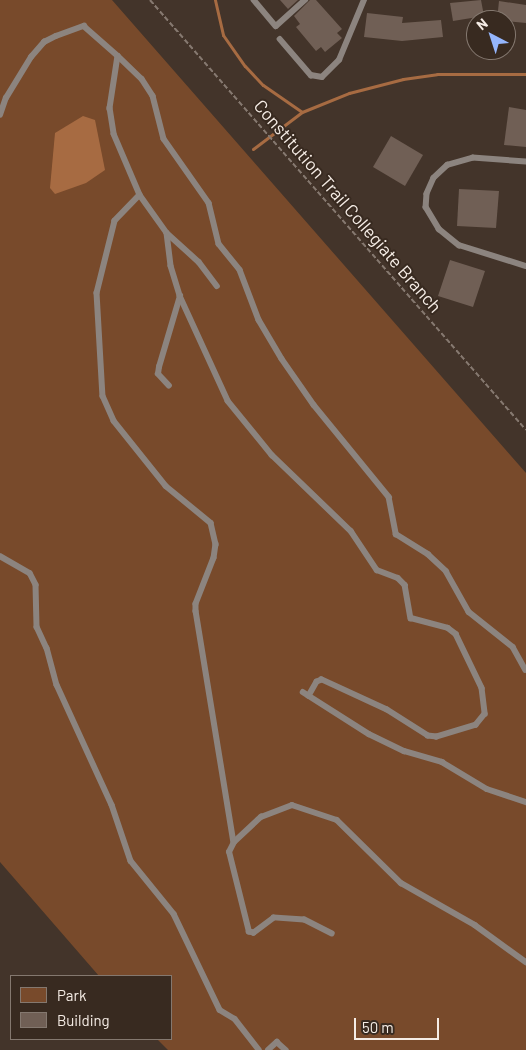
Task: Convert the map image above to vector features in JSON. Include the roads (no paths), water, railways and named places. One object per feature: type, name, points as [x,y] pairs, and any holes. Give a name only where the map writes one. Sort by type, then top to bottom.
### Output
[{"type":"lane","points":[[254,0],[276,26],[305,0]]},
{"type":"lane","points":[[280,39],[312,76],[322,77],[338,60],[364,0]]},
{"type":"lane","points":[[0,115],[31,56],[44,42],[84,26],[142,79],[153,96],[160,132],[209,203],[219,244],[240,270],[259,320],[282,359],[314,405],[389,497],[396,534],[428,554],[446,571],[470,612],[513,647],[526,670]]},
{"type":"lane","points":[[118,56],[110,117],[117,145],[132,173],[139,192],[168,233],[199,262],[217,286]]},
{"type":"lane","points":[[526,162],[473,158],[448,165],[434,178],[426,194],[426,207],[440,229],[460,245],[526,266]]},
{"type":"lane","points":[[139,192],[116,221],[97,293],[103,396],[114,421],[166,486],[211,524],[216,544],[214,558],[198,598],[196,611],[234,842]]},
{"type":"lane","points":[[168,233],[171,266],[180,296],[228,401],[272,455],[351,531],[377,570],[398,578],[405,585],[411,618],[448,628],[456,634],[482,688],[485,714],[476,726],[437,737],[428,736],[387,710],[322,680],[317,682],[308,696]]},
{"type":"lane","points":[[169,386],[158,374],[180,296]]},
{"type":"lane","points":[[0,556],[30,573],[36,585],[37,626],[47,648],[57,684],[112,806],[131,861],[174,914],[220,1010],[234,1019],[259,1050]]},
{"type":"lane","points":[[303,692],[369,734],[404,751],[442,762],[487,789],[526,802]]},
{"type":"lane","points":[[332,934],[304,920],[274,918],[250,933],[231,866],[229,852],[234,842],[261,817],[292,805],[328,815],[350,830],[381,866],[401,883],[475,924],[526,962]]},
{"type":"lane","points":[[268,1050],[277,1042],[286,1050]]},
{"type":"waterway","points":[[215,0],[223,35],[245,66],[263,85],[302,112],[349,93],[403,79],[437,74],[526,74]]},
{"type":"waterway","points":[[253,149],[302,112]]}]
